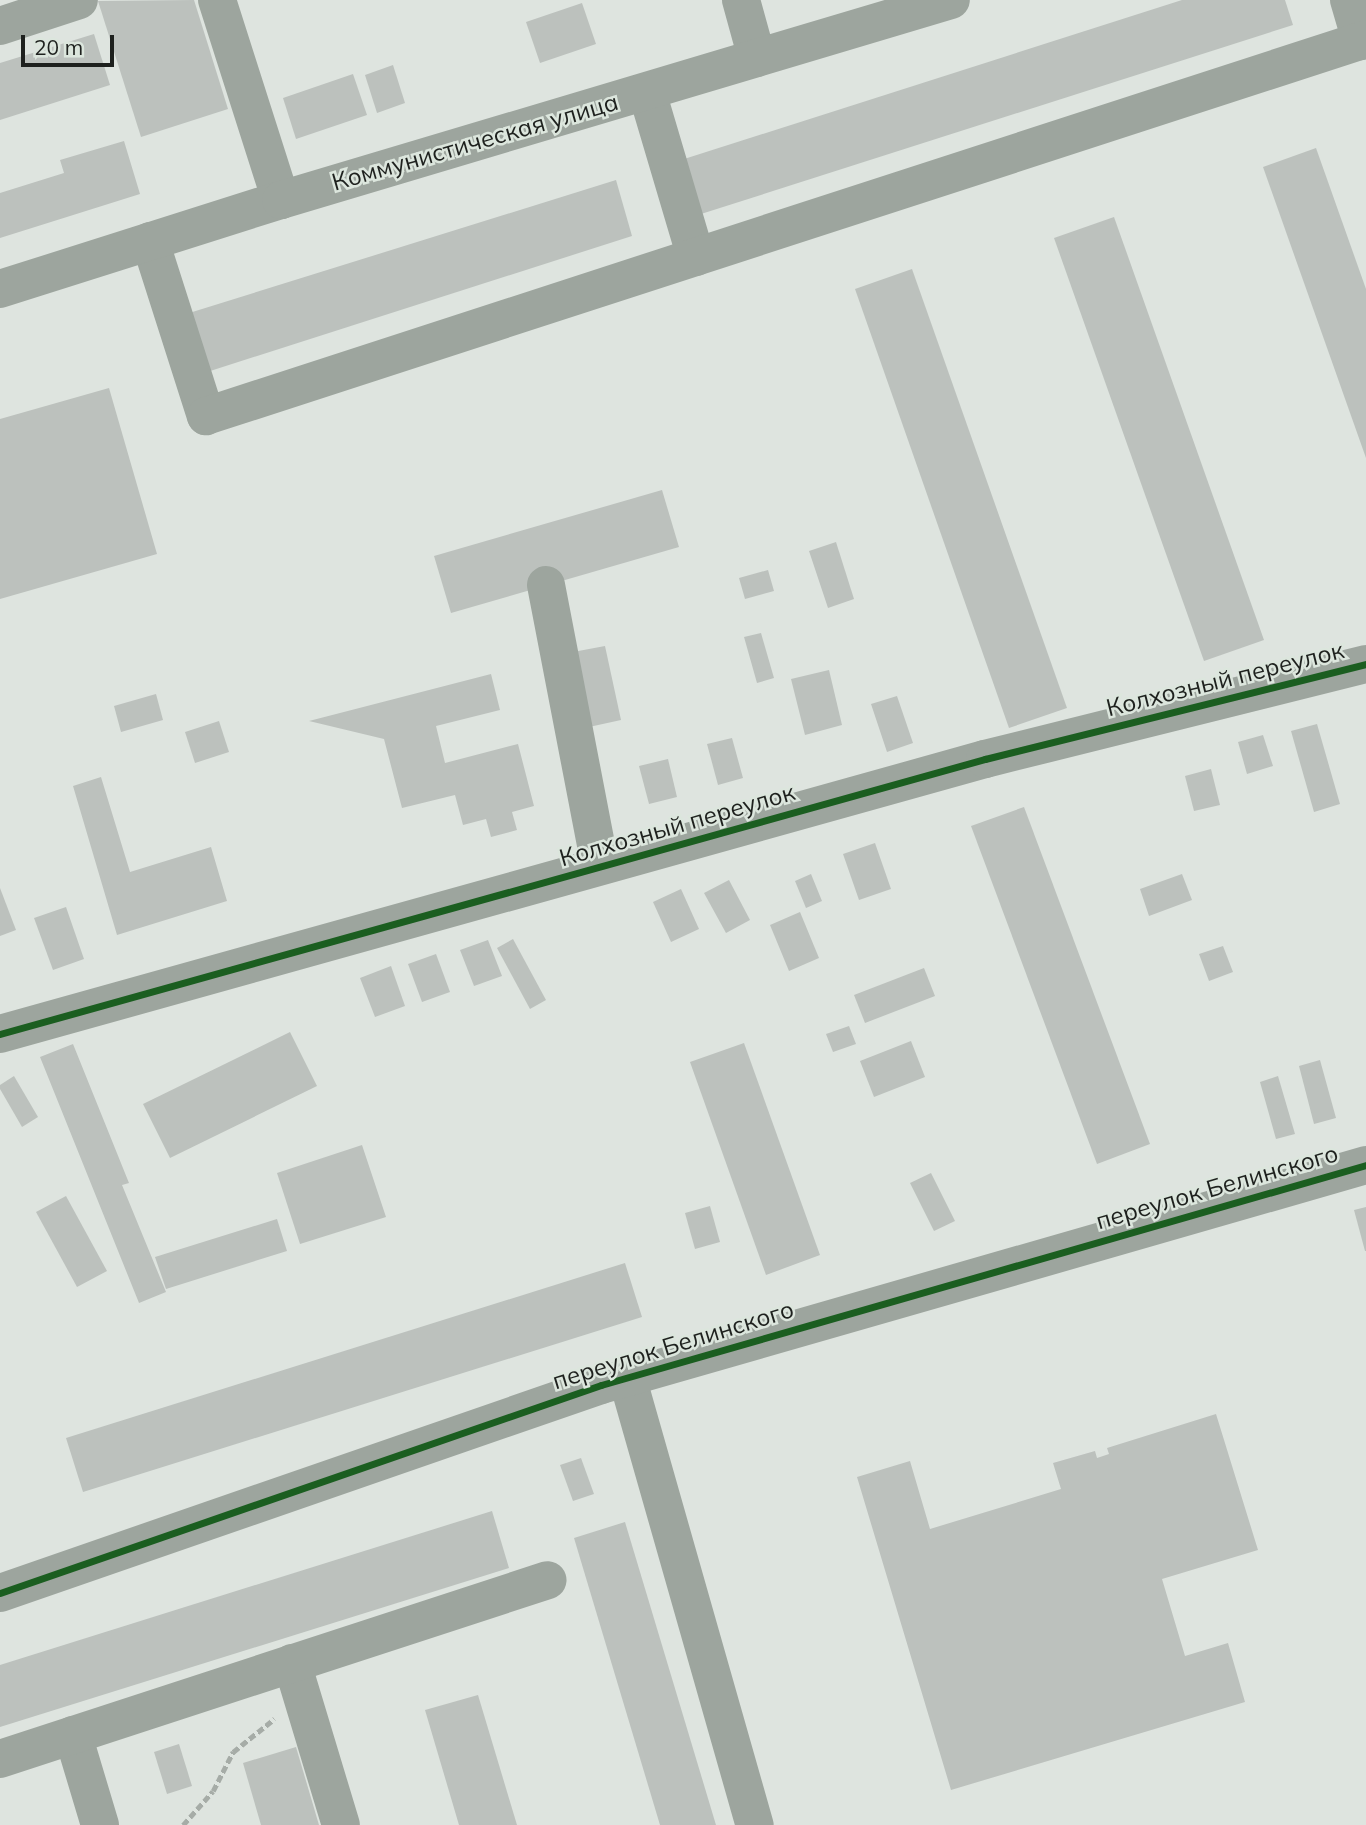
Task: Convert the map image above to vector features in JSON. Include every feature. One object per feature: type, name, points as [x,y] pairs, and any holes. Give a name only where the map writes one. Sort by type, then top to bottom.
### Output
[{"type":"street","points":[[0,26],[79,0]]},
{"type":"street","points":[[217,0],[281,200]]},
{"type":"street","points":[[741,0],[757,58]]},
{"type":"street","name":"Коммунистическая улица","points":[[0,289],[281,200],[951,0]]},
{"type":"street","points":[[150,241],[206,416],[1364,40],[1349,0]]},
{"type":"street","points":[[647,92],[696,257]]},
{"type":"street","points":[[545,585],[600,866]]},
{"type":"street","name":"Колхозный переулок","points":[[0,1034],[985,759],[1366,664]]},
{"type":"street","name":"переулок Белинского","points":[[0,1593],[627,1377],[1366,1165]]},
{"type":"street","points":[[627,1377],[755,1825]]},
{"type":"street","points":[[0,1759],[73,1735],[297,1679],[548,1580]]},
{"type":"street","points":[[297,1679],[341,1825]]},
{"type":"street","points":[[73,1735],[100,1825]]},
{"type":"path","points":[[183,1825],[213,1791],[233,1752],[297,1679]]},
{"type":"building","points":[[194,0],[228,109],[141,137],[98,1]]},
{"type":"building","points":[[1182,0],[1285,0],[1293,25],[701,214],[681,160]]},
{"type":"building","points":[[582,3],[596,44],[540,63],[526,22]]},
{"type":"building","points":[[94,34],[110,85],[0,120],[0,63]]},
{"type":"building","points":[[393,65],[405,103],[377,113],[365,75]]},
{"type":"building","points":[[353,74],[367,115],[296,139],[283,98]]},
{"type":"building","points":[[124,141],[140,194],[0,238],[0,193],[64,173],[60,160]]},
{"type":"building","points":[[1316,148],[1366,289],[1366,458],[1263,167]]},
{"type":"building","points":[[616,180],[632,236],[204,373],[186,314]]},
{"type":"building","points":[[1114,217],[1264,640],[1204,661],[1054,238]]},
{"type":"building","points":[[912,269],[1067,708],[1009,728],[855,289]]},
{"type":"building","points":[[109,388],[157,554],[0,599],[0,419]]},
{"type":"building","points":[[662,490],[679,547],[451,613],[434,556]]},
{"type":"building","points":[[836,542],[854,599],[828,608],[809,551]]},
{"type":"building","points":[[768,570],[774,591],[745,599],[739,578]]},
{"type":"building","points":[[761,633],[774,678],[757,683],[744,637]]},
{"type":"building","points":[[605,646],[621,720],[589,727],[573,652]]},
{"type":"building","points":[[829,670],[842,725],[805,735],[791,679]]},
{"type":"building","points":[[491,674],[500,710],[436,726],[445,763],[518,744],[534,806],[512,812],[517,830],[491,837],[486,819],[463,825],[455,795],[402,808],[384,739],[309,721]]},
{"type":"building","points":[[156,694],[163,720],[121,732],[114,706]]},
{"type":"building","points":[[897,696],[913,743],[887,752],[871,704]]},
{"type":"building","points":[[219,721],[229,752],[195,763],[185,732]]},
{"type":"building","points":[[1317,724],[1340,804],[1314,812],[1291,731]]},
{"type":"building","points":[[1263,735],[1273,766],[1247,774],[1238,742]]},
{"type":"building","points":[[732,738],[743,778],[718,785],[707,744]]},
{"type":"building","points":[[668,759],[677,797],[649,804],[639,766]]},
{"type":"building","points":[[1211,769],[1220,805],[1194,811],[1185,776]]},
{"type":"building","points":[[101,777],[130,872],[211,847],[227,901],[117,935],[73,786]]},
{"type":"building","points":[[1024,807],[1150,1144],[1097,1164],[971,826]]},
{"type":"building","points":[[875,843],[891,889],[859,900],[843,854]]},
{"type":"building","points":[[811,874],[822,901],[806,908],[795,881]]},
{"type":"building","points":[[1182,874],[1192,900],[1149,916],[1140,889]]},
{"type":"building","points":[[729,880],[750,920],[726,933],[704,893]]},
{"type":"building","points":[[0,888],[16,930],[0,936]]},
{"type":"building","points":[[681,889],[699,929],[671,942],[653,902]]},
{"type":"building","points":[[66,907],[84,959],[53,970],[34,918]]},
{"type":"building","points":[[800,912],[819,958],[789,971],[770,925]]},
{"type":"building","points":[[513,939],[546,1000],[530,1009],[497,948]]},
{"type":"building","points":[[488,940],[502,976],[474,986],[460,950]]},
{"type":"building","points":[[1223,946],[1233,972],[1209,981],[1199,954]]},
{"type":"building","points":[[436,954],[450,992],[422,1002],[408,964]]},
{"type":"building","points":[[391,966],[405,1006],[375,1017],[360,978]]},
{"type":"building","points":[[924,968],[935,996],[865,1023],[854,995]]},
{"type":"building","points":[[849,1026],[856,1044],[833,1052],[826,1034]]},
{"type":"building","points":[[290,1032],[317,1086],[170,1158],[143,1104]]},
{"type":"building","points":[[911,1041],[925,1077],[874,1097],[860,1061]]},
{"type":"building","points":[[744,1043],[820,1255],[766,1275],[690,1062]]},
{"type":"building","points":[[73,1044],[129,1183],[122,1185],[166,1292],[139,1303],[40,1057]]},
{"type":"building","points":[[1320,1060],[1336,1118],[1314,1124],[1299,1066]]},
{"type":"building","points":[[14,1076],[38,1117],[22,1127],[0,1089],[0,1085]]},
{"type":"building","points":[[1278,1076],[1295,1134],[1276,1139],[1260,1082]]},
{"type":"building","points":[[362,1145],[386,1217],[300,1244],[277,1173]]},
{"type":"building","points":[[931,1173],[955,1221],[934,1231],[910,1183]]},
{"type":"building","points":[[66,1196],[107,1271],[77,1287],[36,1212]]},
{"type":"building","points":[[710,1206],[720,1242],[695,1249],[685,1213]]},
{"type":"building","points":[[1366,1207],[1366,1251],[1365,1251],[1354,1210]]},
{"type":"building","points":[[277,1219],[287,1251],[166,1289],[155,1257]]},
{"type":"building","points":[[625,1263],[642,1317],[83,1492],[66,1438]]},
{"type":"building","points":[[1216,1414],[1258,1550],[1162,1579],[1185,1656],[1228,1643],[1245,1702],[951,1790],[857,1477],[910,1461],[930,1529],[1061,1489],[1053,1463],[1095,1451],[1097,1458],[1109,1454],[1107,1448]]},
{"type":"building","points":[[581,1458],[594,1494],[573,1501],[560,1465]]},
{"type":"building","points":[[492,1511],[509,1568],[0,1727],[0,1665]]},
{"type":"building","points":[[625,1522],[716,1825],[660,1825],[574,1538]]},
{"type":"building","points":[[478,1695],[517,1825],[459,1825],[425,1710]]},
{"type":"building","points":[[179,1744],[192,1786],[167,1794],[154,1752]]},
{"type":"building","points":[[296,1747],[319,1825],[261,1825],[243,1763]]},
{"type":"cycle path","points":[[0,1034],[985,759],[1366,664]]},
{"type":"cycle path","points":[[0,1593],[601,1385],[1366,1165]]}]
